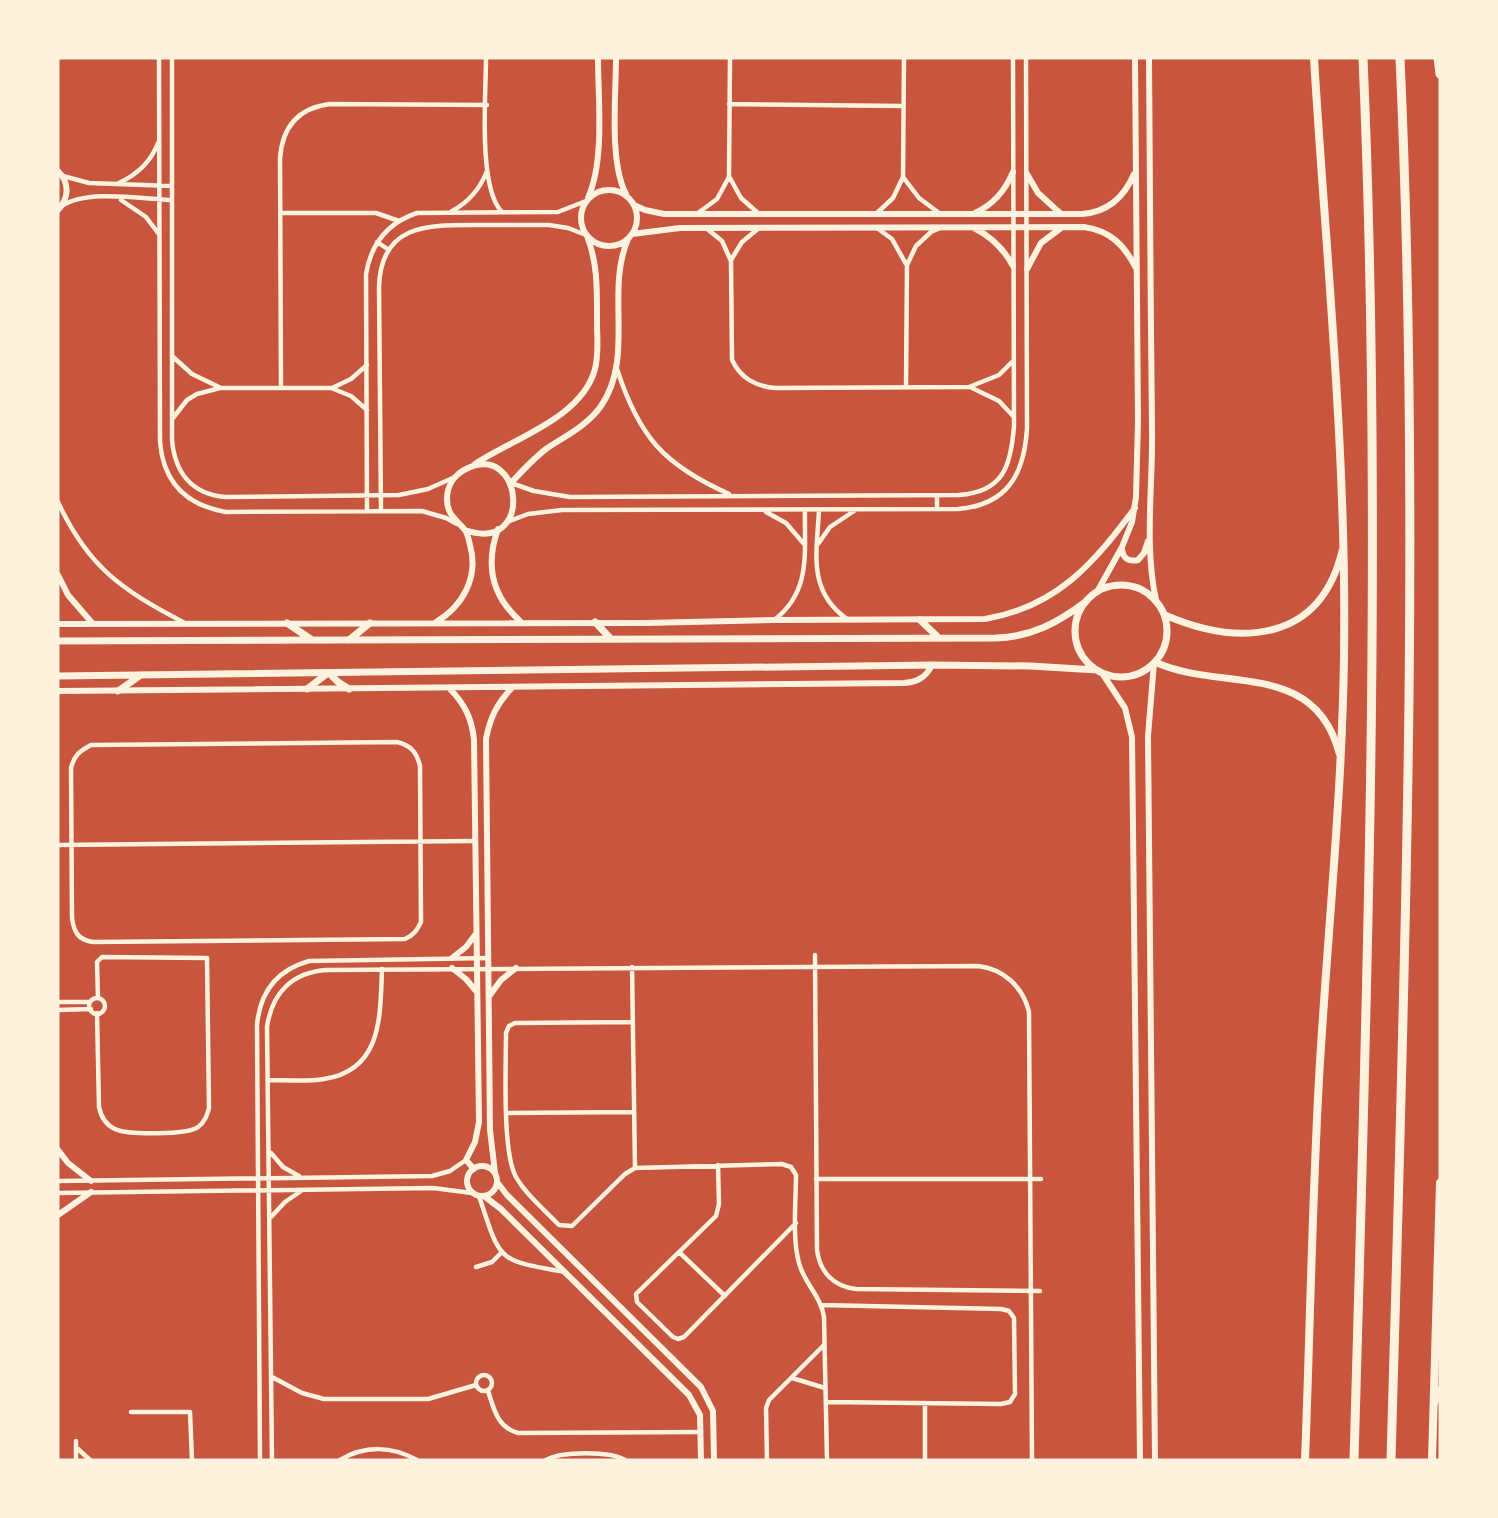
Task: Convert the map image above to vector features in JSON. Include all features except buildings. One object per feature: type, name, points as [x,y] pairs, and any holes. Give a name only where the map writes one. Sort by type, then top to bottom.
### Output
[{"type":"highway","points":[[1305,1460],[1319,1082],[1340,760],[1344,654],[1343,544],[1316,87],[1311,58]]},
{"type":"highway","points":[[1354,1460],[1370,879],[1374,606],[1371,305],[1363,58]]},
{"type":"highway","points":[[1391,1460],[1411,639],[1411,387],[1400,58]]},
{"type":"highway","points":[[1438,58],[1440,74]]},
{"type":"highway","points":[[1432,1460],[1440,1182]]},
{"type":"main road","points":[[1165,615],[1201,628],[1238,634],[1282,628],[1307,612],[1324,595],[1337,570],[1343,544]]},
{"type":"main road","points":[[58,640],[1005,638],[1032,633],[1058,621],[1108,586],[1125,585],[1142,589],[1156,600],[1165,615],[1167,640],[1155,663],[1141,673],[1126,677],[1030,666],[932,665],[58,676]]},
{"type":"main road","points":[[1084,603],[1076,622],[1077,643],[1087,662],[1100,672]]},
{"type":"main road","points":[[920,620],[939,638]]},
{"type":"main road","points":[[596,622],[611,639]]},
{"type":"main road","points":[[288,623],[313,641]]},
{"type":"main road","points":[[347,641],[370,623]]},
{"type":"main road","points":[[1155,663],[1185,672],[1259,682],[1288,692],[1314,708],[1324,719],[1340,760]]},
{"type":"main road","points":[[329,673],[349,689]]},
{"type":"main road","points":[[307,689],[329,673]]},
{"type":"main road","points":[[118,691],[141,675]]},
{"type":"main road","points":[[1432,1408],[1440,1391]]},
{"type":"street","points":[[159,58],[160,441],[161,456],[171,480],[189,499],[213,510],[422,511],[457,524],[464,530],[469,541],[473,563],[469,587],[456,608],[436,623]]},
{"type":"street","points":[[173,58],[172,440],[176,465],[182,476],[191,485],[213,496],[414,493],[455,476],[563,414],[579,399],[590,382],[597,355],[597,273],[594,255],[581,222],[583,207],[594,182],[598,164],[598,58]]},
{"type":"street","points":[[486,58],[487,170],[492,198],[502,212]]},
{"type":"street","points":[[616,58],[617,163],[627,196]]},
{"type":"street","points":[[697,214],[717,199],[729,177],[730,58]]},
{"type":"street","points":[[876,214],[893,198],[903,177],[904,58]]},
{"type":"street","points":[[511,483],[534,491],[570,497],[971,494],[994,484],[1008,465],[1014,417],[1013,58]]},
{"type":"street","points":[[506,522],[528,514],[562,510],[968,508],[989,502],[1007,489],[1024,454],[1027,419],[1026,58]]},
{"type":"street","points":[[1097,592],[1122,547],[1135,508],[1138,435],[1135,58]]},
{"type":"street","points":[[1149,58],[1152,434],[1150,535],[1151,576],[1156,600]]},
{"type":"street","points":[[1135,84],[1149,84]]},
{"type":"street","points":[[281,388],[280,146],[291,122],[305,111],[330,104],[486,105]]},
{"type":"street","points":[[729,104],[903,106]]},
{"type":"street","points":[[117,184],[139,171],[148,162],[159,139]]},
{"type":"street","points":[[58,162],[67,195],[59,209]]},
{"type":"street","points":[[367,510],[366,274],[371,252],[377,242],[386,230],[399,221],[416,214],[451,212],[558,212],[607,189],[621,192],[635,205],[655,213],[1091,213],[1109,207],[1125,193],[1136,169]]},
{"type":"street","points":[[451,212],[470,200],[487,170]]},
{"type":"street","points":[[973,214],[1002,193],[1013,172]]},
{"type":"street","points":[[61,174],[80,181],[172,186]]},
{"type":"street","points":[[1027,174],[1045,201],[1062,214]]},
{"type":"street","points":[[729,177],[741,198],[759,214]]},
{"type":"street","points":[[903,177],[919,198],[939,214]]},
{"type":"street","points":[[59,209],[79,198],[172,200]]},
{"type":"street","points":[[117,198],[146,217],[159,236]]},
{"type":"street","points":[[511,483],[535,458],[590,419],[607,396],[617,369],[618,274],[637,220],[635,205]]},
{"type":"street","points":[[280,212],[376,213],[399,221]]},
{"type":"street","points":[[382,510],[380,274],[389,250],[406,234],[429,226],[549,225],[568,228],[607,246],[615,246],[630,237],[666,229],[1084,227],[1105,232],[1122,245],[1137,269]]},
{"type":"street","points":[[705,228],[722,241],[731,261],[731,351],[736,369],[762,387],[969,387],[999,375],[1014,360]]},
{"type":"street","points":[[731,261],[742,242],[759,228]]},
{"type":"street","points":[[876,228],[892,239],[906,265]]},
{"type":"street","points":[[906,387],[906,265],[916,246],[941,228]]},
{"type":"street","points":[[972,228],[1001,247],[1013,266]]},
{"type":"street","points":[[1027,269],[1041,243],[1062,228]]},
{"type":"street","points":[[377,242],[389,250]]},
{"type":"street","points":[[172,356],[192,374],[220,388]]},
{"type":"street","points":[[331,388],[351,379],[367,365]]},
{"type":"street","points":[[617,369],[633,413],[657,447],[688,474],[733,496]]},
{"type":"street","points":[[969,387],[999,401],[1014,417]]},
{"type":"street","points":[[172,419],[187,400],[197,394],[220,388],[331,388],[351,396],[367,410]]},
{"type":"street","points":[[1138,435],[1152,434]]},
{"type":"street","points":[[160,441],[172,440]]},
{"type":"street","points":[[472,466],[494,468],[504,474],[511,483],[515,503],[506,522],[498,530],[493,544],[492,575],[501,601],[520,621]]},
{"type":"street","points":[[455,476],[447,495],[447,506],[457,524]]},
{"type":"street","points":[[937,495],[937,509]]},
{"type":"street","points":[[58,502],[80,543],[106,573],[137,597],[184,622]]},
{"type":"street","points":[[58,624],[972,620],[998,617],[1051,596],[1093,562],[1135,508]]},
{"type":"street","points":[[762,510],[786,523],[804,544]]},
{"type":"street","points":[[774,620],[790,606],[803,577],[805,510]]},
{"type":"street","points":[[819,510],[818,580],[822,592],[837,612],[848,620]]},
{"type":"street","points":[[817,545],[838,520],[856,510]]},
{"type":"street","points":[[464,530],[481,534],[498,530]]},
{"type":"street","points":[[1122,547],[1128,560],[1138,560],[1144,553],[1150,535]]},
{"type":"street","points":[[58,575],[68,595],[93,624]]},
{"type":"street","points":[[1155,663],[1148,736],[1155,1460]]},
{"type":"street","points":[[58,691],[912,683],[924,677],[932,665]]},
{"type":"street","points":[[1100,672],[1121,700],[1129,718],[1132,737],[1140,1460]]},
{"type":"street","points":[[58,1181],[432,1176],[450,1171],[466,1160],[478,1129],[473,728],[464,706],[449,688]]},
{"type":"street","points":[[512,688],[492,716],[486,740],[490,1130],[497,1182],[701,1387],[713,1411],[714,1460]]},
{"type":"street","points":[[405,744],[417,755],[420,766],[421,922],[418,930],[405,939],[85,941],[73,928],[72,844],[72,761],[76,754],[91,745],[405,744]]},
{"type":"street","points":[[1133,794],[1148,794]]},
{"type":"street","points":[[58,845],[475,841]]},
{"type":"street","points":[[452,958],[466,947],[476,933]]},
{"type":"street","points":[[815,955],[818,1260],[828,1277],[836,1283],[856,1289],[1041,1292]]},
{"type":"street","points":[[97,1013],[99,1107],[104,1121],[115,1130],[124,1132],[187,1132],[199,1126],[206,1118],[209,1108],[207,958],[102,957],[97,962],[98,998]]},
{"type":"street","points":[[260,1460],[257,1025],[262,1000],[276,979],[286,970],[309,961],[489,958]]},
{"type":"street","points":[[272,1460],[269,1014],[281,990],[290,981],[314,971],[382,969],[978,966],[995,969],[1009,978],[1030,1012],[1032,1460]]},
{"type":"street","points":[[632,967],[635,1168]]},
{"type":"street","points":[[452,968],[466,979],[476,992]]},
{"type":"street","points":[[489,996],[501,980],[516,968]]},
{"type":"street","points":[[269,1080],[328,1078],[357,1064],[372,1047],[380,1022],[382,969]]},
{"type":"street","points":[[58,1002],[90,1002],[98,998]]},
{"type":"street","points":[[97,1013],[102,1012],[105,1006],[104,1001],[98,998]]},
{"type":"street","points":[[90,1002],[91,1009]]},
{"type":"street","points":[[58,1010],[91,1009],[97,1013]]},
{"type":"street","points":[[633,1022],[515,1023],[509,1026],[506,1033],[508,1148],[512,1170],[524,1188],[562,1226],[572,1226],[625,1174],[635,1168],[782,1164],[791,1167],[796,1175],[799,1264],[821,1305],[827,1460]]},
{"type":"street","points":[[508,1112],[634,1112]]},
{"type":"street","points":[[58,1150],[68,1163],[91,1181]]},
{"type":"street","points":[[270,1152],[283,1167],[300,1177]]},
{"type":"street","points":[[466,1160],[474,1169]]},
{"type":"street","points":[[718,1165],[718,1212],[635,1297],[673,1337],[684,1337],[796,1223]]},
{"type":"street","points":[[495,1173],[487,1167],[474,1169],[467,1180],[478,1195],[501,1253],[523,1265],[566,1272]]},
{"type":"street","points":[[816,1179],[1041,1179]]},
{"type":"street","points":[[478,1195],[494,1190],[497,1182]]},
{"type":"street","points":[[58,1193],[443,1188],[478,1195],[501,1209],[689,1395],[698,1408],[701,1460]]},
{"type":"street","points":[[270,1217],[302,1190]]},
{"type":"street","points":[[58,1215],[91,1192]]},
{"type":"street","points":[[1136,1245],[1152,1245]]},
{"type":"street","points":[[679,1252],[725,1296]]},
{"type":"street","points":[[476,1266],[492,1262],[501,1253]]},
{"type":"street","points":[[821,1305],[1001,1309],[1012,1314],[1014,1318],[1015,1394],[1010,1402],[826,1402]]},
{"type":"street","points":[[767,1460],[767,1404],[771,1396],[824,1345]]},
{"type":"street","points":[[271,1376],[302,1393],[324,1399],[428,1399],[476,1385]]},
{"type":"street","points":[[476,1385],[479,1377],[487,1376],[492,1383],[488,1391],[500,1422],[518,1433],[701,1432]]},
{"type":"street","points":[[791,1377],[825,1388]]},
{"type":"street","points":[[476,1385],[482,1391],[488,1391]]},
{"type":"street","points":[[925,1403],[925,1460]]},
{"type":"street","points":[[131,1412],[190,1412],[192,1460]]},
{"type":"street","points":[[76,1441],[76,1460]]},
{"type":"street","points":[[76,1448],[90,1460]]},
{"type":"street","points":[[340,1460],[363,1450],[378,1448],[394,1450],[417,1460]]},
{"type":"street","points":[[546,1460],[563,1455],[612,1454],[625,1460]]}]
